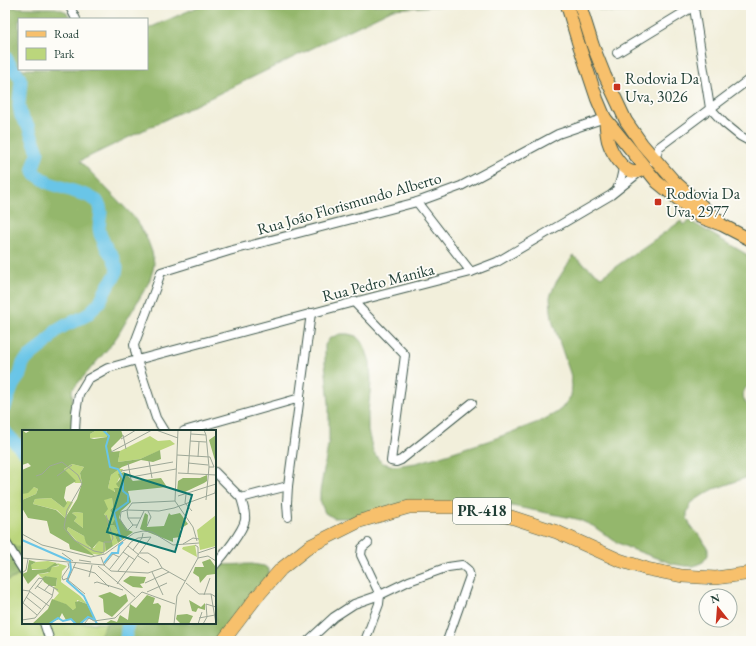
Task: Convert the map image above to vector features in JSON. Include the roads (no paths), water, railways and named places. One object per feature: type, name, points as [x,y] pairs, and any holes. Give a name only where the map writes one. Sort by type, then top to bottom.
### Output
[{"type":"highway","name":"PR-418","points":[[223,641],[280,569],[310,546],[360,521],[409,507],[458,507],[511,517],[557,532],[619,560],[647,569],[682,576],[716,578],[751,573]]},
{"type":"highway","name":"PR-418","points":[[727,577],[751,569]]},
{"type":"main road","points":[[567,5],[580,50],[605,118],[657,182],[700,217],[722,225],[751,240]]},
{"type":"main road","points":[[580,5],[593,46],[626,121],[642,144],[674,181],[722,225]]},
{"type":"main road","points":[[605,118],[608,142],[623,167],[635,172],[639,172],[645,168]]},
{"type":"street","points":[[71,6],[76,18]]},
{"type":"street","points":[[617,53],[695,6],[710,108],[724,123],[740,136],[751,142]]},
{"type":"street","name":"Rua Pedro Manika","points":[[75,430],[79,394],[88,379],[108,368],[470,272],[497,262],[611,196],[655,159],[659,147],[751,78]]},
{"type":"street","name":"Rua João Florismundo Alberto","points":[[137,360],[134,345],[161,272],[229,251],[417,202],[461,186],[558,134],[605,118]]},
{"type":"street","name":"Rua Pedro Manika","points":[[611,196],[617,189],[620,182],[623,167]]},
{"type":"street","points":[[417,202],[470,272]]},
{"type":"street","points":[[354,302],[405,355],[391,461],[396,462],[401,460],[472,403]]},
{"type":"street","points":[[288,517],[288,486],[311,313]]},
{"type":"street","points":[[137,360],[156,418],[163,430]]},
{"type":"street","points":[[188,430],[300,398]]},
{"type":"street","points":[[216,473],[241,498],[245,510],[245,518],[242,528],[216,564]]},
{"type":"street","points":[[241,498],[288,486]]},
{"type":"street","points":[[5,541],[22,568]]},
{"type":"street","points":[[365,641],[380,595],[361,555],[362,548],[368,543]]},
{"type":"street","points":[[308,641],[334,616],[354,604],[380,595],[409,581],[448,567],[462,566],[468,570],[470,576],[447,641]]},
{"type":"street","points":[[44,624],[50,641]]},
{"type":"waterway","points":[[5,56],[12,68],[18,74],[21,81],[19,105],[21,116],[28,126],[38,152],[33,168],[35,174],[49,183],[88,196],[97,201],[101,212],[99,228],[100,234],[107,249],[113,257],[117,268],[116,274],[99,303],[87,315],[56,331],[45,344],[23,363],[20,375],[13,385],[5,407]]},
{"type":"waterway","points":[[5,431],[22,450]]},
{"type":"waterway","points":[[126,641],[128,624]]},
{"type":"place","name":"Rodovia Da Uva, 3026","points":[[617,87]]},
{"type":"place","name":"Rodovia Da Uva, 2977","points":[[658,202]]}]
